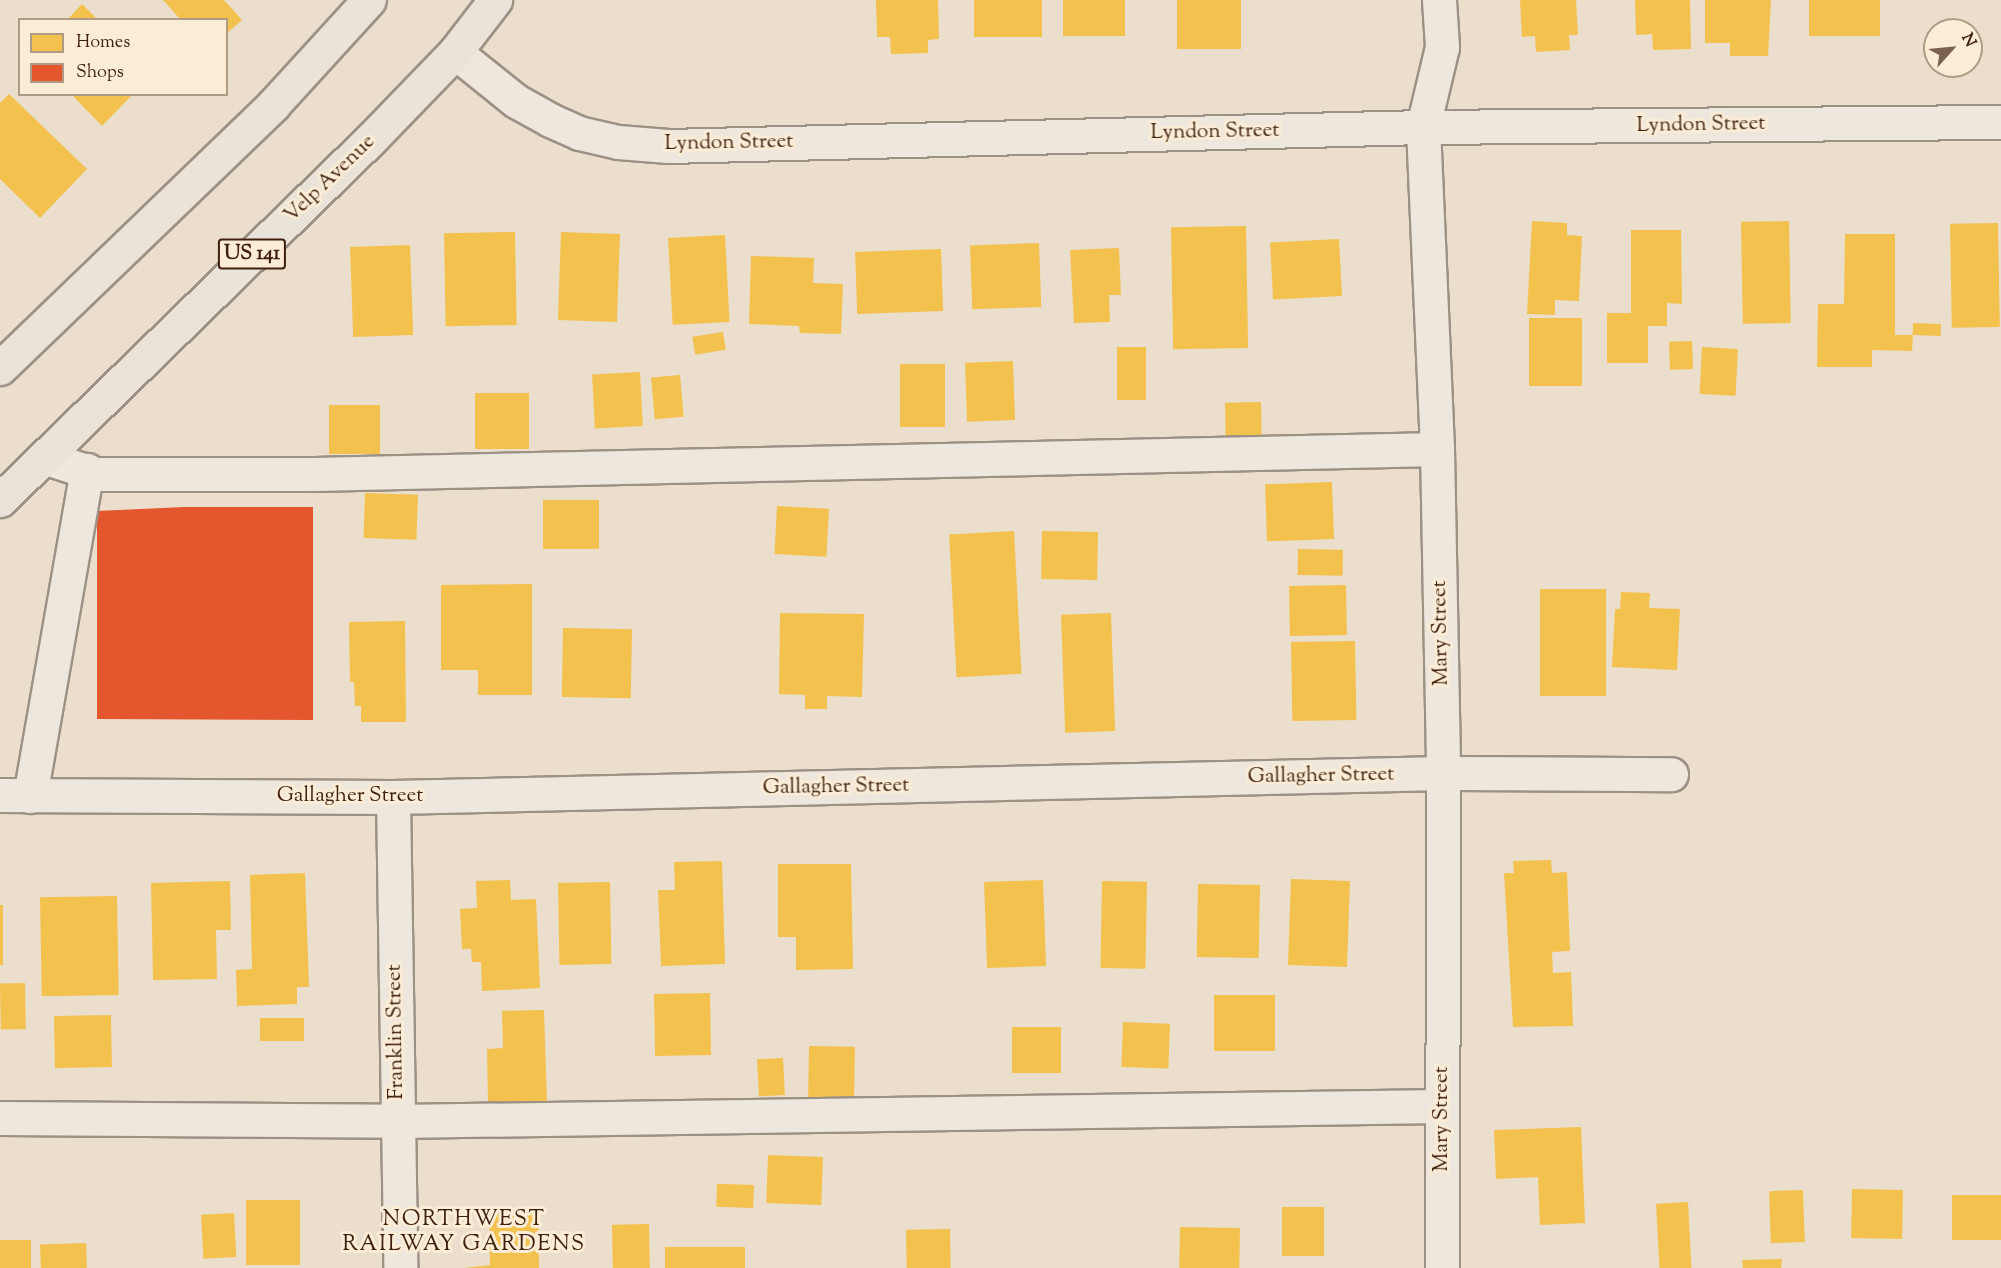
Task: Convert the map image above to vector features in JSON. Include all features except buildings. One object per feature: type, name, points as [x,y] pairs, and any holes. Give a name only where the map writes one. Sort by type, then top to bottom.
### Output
[{"type":"main road","points":[[0,368],[273,105],[369,0]]},
{"type":"main road","name":"Velp Avenue","points":[[0,500],[372,138],[455,52],[495,0]]},
{"type":"street","name":"Mary Street","points":[[1439,0],[1442,47],[1423,127],[1437,449],[1443,773],[1442,1268]]},
{"type":"street","name":"Lyndon Street","points":[[455,52],[516,101],[579,133],[618,142],[668,146],[1423,127],[2001,122]]},
{"type":"street","points":[[44,457],[87,471],[314,474],[1437,449]]},
{"type":"street","points":[[15,795],[87,471]]},
{"type":"street","name":"Gallagher Street","points":[[15,795],[393,797],[1443,773],[1671,774]]},
{"type":"street","name":"Franklin Street","points":[[393,797],[400,1268]]},
{"type":"street","points":[[0,1119],[398,1121],[1442,1106]]},
{"type":"district","name":"NORTHWEST RAILWAY GARDENS","points":[[464,1232]]}]
